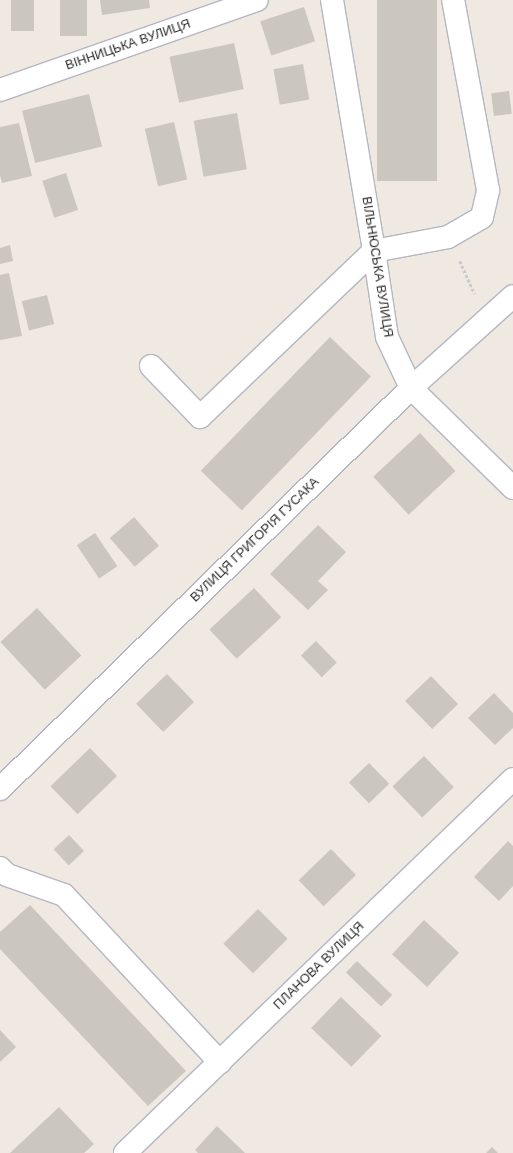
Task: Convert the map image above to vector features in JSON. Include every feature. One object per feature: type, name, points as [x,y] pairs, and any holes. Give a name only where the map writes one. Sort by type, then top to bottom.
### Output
[{"type":"street","name":"ВІННИЦЬКА ВУЛИЦЯ","points":[[0,90],[257,0]]},
{"type":"street","name":"ВІЛЬНЮСЬКА ВУЛИЦЯ","points":[[332,0],[387,337],[411,388],[513,488]]},
{"type":"street","points":[[152,366],[200,417],[374,251],[448,237],[482,217],[488,190],[453,0]]},
{"type":"street","name":"ВУЛИЦЯ ГРИГОРІЯ ГУСАКА","points":[[0,788],[411,388],[513,296]]},
{"type":"street","name":"ПЛАНОВА ВУЛИЦЯ","points":[[125,1153],[513,779]]},
{"type":"street","points":[[0,868],[7,876],[64,895],[220,1062]]},
{"type":"path","points":[[448,237],[487,320]]},
{"type":"building","points":[[11,0],[34,0],[34,31],[11,31]]},
{"type":"building","points":[[60,0],[87,0],[87,36],[60,36]]},
{"type":"building","points":[[100,0],[149,0],[150,8],[102,15]]},
{"type":"building","points":[[377,0],[437,0],[437,181],[377,181]]},
{"type":"building","points":[[304,7],[315,41],[271,55],[260,21]]},
{"type":"building","points":[[234,43],[244,89],[179,103],[169,57]]},
{"type":"building","points":[[303,64],[309,99],[280,105],[273,69]]},
{"type":"building","points":[[509,91],[512,114],[494,116],[491,93]]},
{"type":"building","points":[[89,94],[102,146],[35,163],[22,111]]},
{"type":"building","points":[[237,113],[247,169],[204,177],[194,121]]},
{"type":"building","points":[[174,122],[187,179],[158,186],[145,129]]},
{"type":"building","points":[[19,123],[32,176],[2,183],[0,175],[0,127]]},
{"type":"building","points":[[66,173],[78,210],[54,218],[42,181]]},
{"type":"building","points":[[10,245],[13,261],[0,264],[0,248]]},
{"type":"building","points":[[9,273],[22,336],[0,340],[0,275]]},
{"type":"building","points":[[47,295],[54,324],[29,330],[22,301]]},
{"type":"building","points":[[330,337],[371,377],[242,510],[201,471]]},
{"type":"building","points":[[420,433],[455,471],[409,515],[373,477]]},
{"type":"building","points":[[134,517],[159,546],[135,567],[110,538]]},
{"type":"building","points":[[318,525],[346,552],[318,581],[328,590],[308,610],[270,574]]},
{"type":"building","points":[[95,533],[117,566],[99,578],[77,545]]},
{"type":"building","points":[[254,588],[281,617],[237,659],[209,630]]},
{"type":"building","points":[[37,608],[81,656],[45,690],[0,642]]},
{"type":"building","points":[[316,641],[337,663],[322,677],[301,656]]},
{"type":"building","points":[[167,674],[194,702],[163,732],[136,704]]},
{"type":"building","points":[[431,676],[458,704],[432,729],[405,701]]},
{"type":"building","points":[[494,693],[513,713],[513,728],[495,745],[468,718]]},
{"type":"building","points":[[90,748],[117,776],[78,814],[50,786]]},
{"type":"building","points":[[424,756],[454,787],[422,817],[392,787]]},
{"type":"building","points":[[369,763],[389,784],[369,803],[349,782]]},
{"type":"building","points":[[69,835],[84,851],[69,865],[54,849]]},
{"type":"building","points":[[508,841],[513,846],[513,886],[499,901],[474,877]]},
{"type":"building","points":[[331,849],[356,875],[324,906],[299,880]]},
{"type":"building","points":[[30,905],[186,1071],[148,1106],[0,949],[0,932]]},
{"type":"building","points":[[258,909],[288,939],[253,973],[223,944]]},
{"type":"building","points":[[424,920],[459,953],[427,987],[392,954]]},
{"type":"building","points":[[357,961],[392,995],[381,1007],[346,973]]},
{"type":"building","points":[[341,997],[381,1036],[351,1067],[311,1028]]},
{"type":"building","points":[[0,1030],[16,1047],[0,1062]]},
{"type":"building","points":[[59,1107],[94,1144],[84,1153],[10,1153]]},
{"type":"building","points":[[217,1126],[245,1153],[198,1153],[195,1150]]},
{"type":"building","points":[[492,1147],[498,1153],[486,1153]]}]
